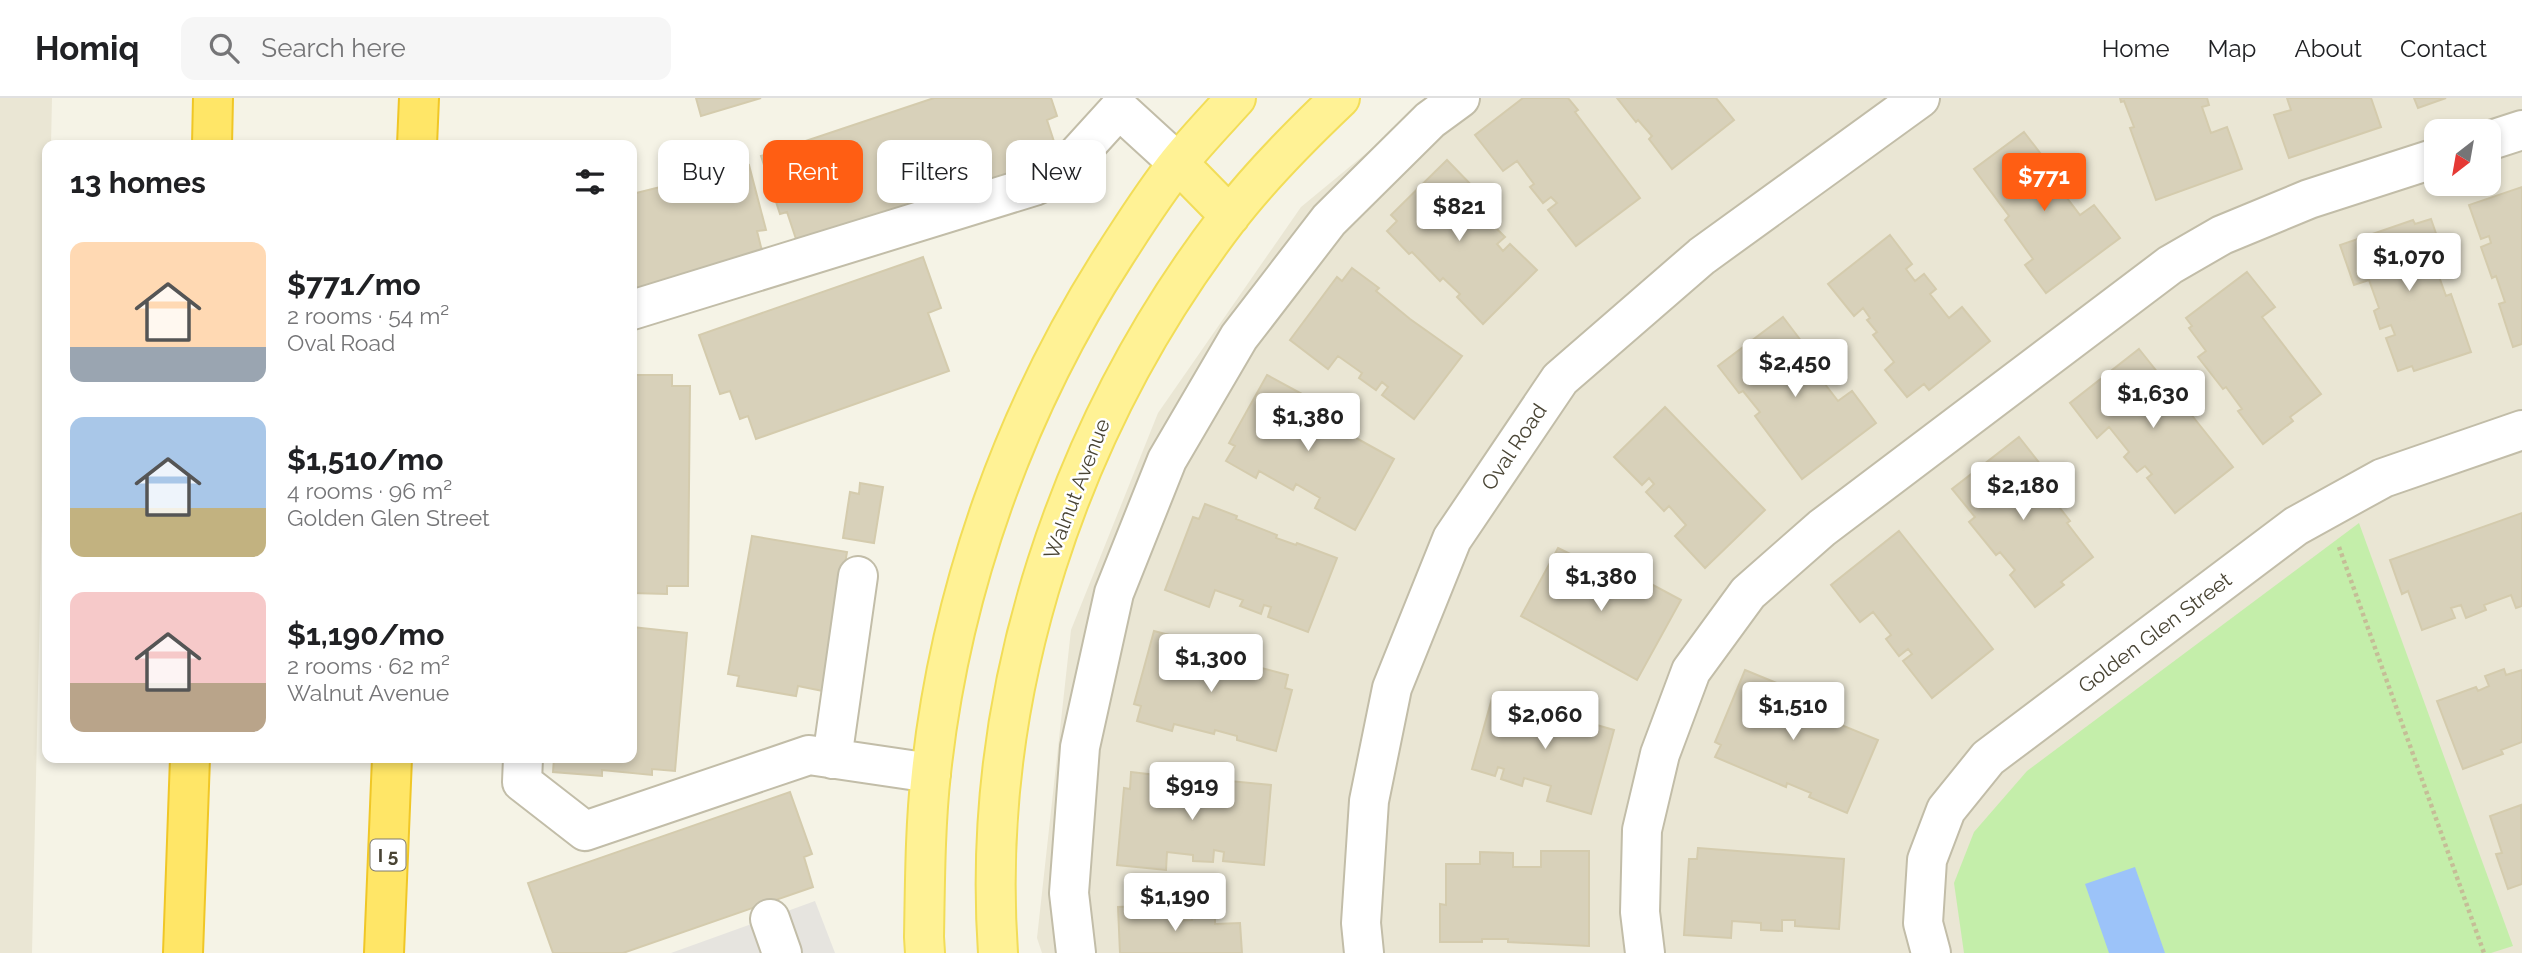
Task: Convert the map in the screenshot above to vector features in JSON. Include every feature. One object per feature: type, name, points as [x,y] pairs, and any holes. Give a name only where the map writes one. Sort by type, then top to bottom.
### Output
[{"type":"highway","points":[[205,98],[212,140]]},
{"type":"highway","points":[[212,140],[213,98]]},
{"type":"highway","points":[[417,140],[419,98]]},
{"type":"highway","points":[[183,953],[190,763]]},
{"type":"highway","name":"I 5","points":[[384,953],[392,763]]},
{"type":"main road","points":[[925,953],[923,937],[931,773],[944,686],[964,596],[986,522],[1036,395],[1077,316],[1136,222],[1178,163],[1236,98]]},
{"type":"main road","name":"Walnut Avenue","points":[[998,953],[996,867],[1004,765],[1017,678],[1052,548],[1089,452],[1126,375],[1169,301],[1230,216],[1290,148],[1340,98]]},
{"type":"main road","points":[[1178,163],[1230,216]]},
{"type":"street","points":[[1076,953],[1069,893],[1080,747],[1114,593],[1167,460],[1239,337],[1329,220],[1430,120],[1460,98]]},
{"type":"street","name":"Oval Road","points":[[1364,953],[1361,923],[1369,801],[1392,688],[1452,539],[1560,379],[1702,256],[1920,98]]},
{"type":"street","points":[[637,308],[1059,175],[1119,108],[1178,163]]},
{"type":"street","points":[[2501,137],[2522,131]]},
{"type":"street","points":[[1645,953],[1640,912],[1642,830],[1661,754],[1691,671],[1748,593],[1822,528],[2170,265],[2222,235],[2309,200],[2424,162]]},
{"type":"street","name":"Golden Glen Street","points":[[1931,953],[1923,923],[1927,860],[1946,810],[1988,758],[2296,526],[2383,478],[2522,430]]},
{"type":"street","points":[[832,759],[858,576]]},
{"type":"street","points":[[523,763],[522,782],[585,831],[809,755],[931,773]]},
{"type":"path","points":[[2325,510],[2484,953]]},
{"type":"shaded area","points":[[0,98],[52,98],[51,140],[42,140],[42,516],[32,953],[0,953]]},
{"type":"shaded area","points":[[1433,98],[2522,98],[2522,953],[1042,953],[1037,938],[1071,630],[1158,413],[1301,207]]},
{"type":"shaded area","points":[[815,901],[835,953],[671,953]]},
{"type":"green space","points":[[2359,523],[2513,946],[2491,953],[1964,953],[1954,883],[1974,832],[2027,771]]},
{"type":"water","points":[[2135,867],[2165,953],[2109,953],[2085,884]]},
{"type":"building","points":[[696,98],[761,98],[701,116]]},
{"type":"building","points":[[934,98],[1051,98],[1057,116],[1047,120],[1054,140],[1006,140],[1006,178],[992,182],[992,140],[877,140],[877,203],[927,203],[798,245],[787,212],[780,214],[776,203],[863,203],[863,140],[809,140]]},
{"type":"building","points":[[1523,98],[1568,98],[1578,110],[1575,112],[1640,198],[1576,246],[1548,210],[1557,203],[1551,197],[1543,203],[1530,187],[1534,184],[1517,161],[1503,171],[1475,135]]},
{"type":"building","points":[[1617,98],[1716,98],[1734,120],[1672,169],[1649,139],[1652,136],[1638,120],[1636,122]]},
{"type":"building","points":[[2120,98],[2207,98],[2209,105],[2202,107],[2211,133],[2227,127],[2242,169],[2156,200],[2130,128],[2134,127],[2124,101],[2121,102]]},
{"type":"building","points":[[2287,98],[2371,98],[2381,127],[2289,158],[2274,115],[2291,110]]},
{"type":"building","points":[[2414,98],[2446,98],[2418,108]]},
{"type":"building","points":[[2024,132],[2066,187],[2061,190],[2080,215],[2094,205],[2120,238],[2046,293],[2025,265],[2033,259],[2005,220],[2009,216],[1974,169]]},
{"type":"building","points":[[1447,160],[1481,195],[1468,208],[1486,227],[1490,222],[1505,237],[1497,244],[1503,251],[1510,244],[1537,270],[1483,324],[1457,297],[1460,294],[1443,278],[1440,281],[1387,231],[1397,221],[1391,215]]},
{"type":"building","points":[[749,165],[766,230],[757,231],[764,259],[637,291],[637,193],[658,188],[658,203],[749,203]]},
{"type":"building","points":[[2522,187],[2522,344],[2513,347],[2499,304],[2505,302],[2496,276],[2492,278],[2481,247],[2491,243],[2489,236],[2481,239],[2469,205]]},
{"type":"building","points":[[2431,219],[2441,248],[2435,250],[2442,270],[2437,271],[2446,296],[2451,294],[2471,352],[2414,371],[2412,366],[2398,371],[2386,338],[2395,335],[2391,325],[2380,329],[2374,311],[2379,308],[2369,280],[2354,285],[2340,245],[2413,220],[2415,224]]},
{"type":"building","points":[[1890,235],[1912,264],[1906,269],[1915,281],[1924,274],[1936,289],[1930,294],[1949,318],[1962,307],[1990,341],[1929,390],[1924,384],[1907,397],[1885,370],[1894,362],[1873,335],[1877,332],[1867,320],[1870,318],[1863,308],[1854,316],[1828,284]]},
{"type":"building","points":[[923,257],[941,308],[928,313],[949,371],[756,439],[748,416],[740,419],[730,391],[720,394],[699,335]]},
{"type":"building","points":[[1352,268],[1379,288],[1376,291],[1410,319],[1462,356],[1414,419],[1382,395],[1388,387],[1382,382],[1376,390],[1359,378],[1362,373],[1338,356],[1328,369],[1290,340],[1337,277],[1342,281]]},
{"type":"building","points":[[2247,272],[2275,307],[2262,317],[2321,394],[2290,417],[2293,421],[2263,444],[2238,411],[2242,409],[2226,387],[2223,389],[2198,357],[2206,351],[2189,328],[2192,326],[2186,318]]},
{"type":"building","points":[[1783,317],[1805,346],[1795,354],[1802,363],[1812,355],[1824,371],[1818,375],[1838,401],[1852,391],[1876,423],[1802,479],[1755,416],[1760,412],[1743,391],[1739,393],[1718,366]]},
{"type":"building","points":[[2139,349],[2233,467],[2175,513],[2147,478],[2152,474],[2145,466],[2137,472],[2124,457],[2129,452],[2109,427],[2097,438],[2070,403]]},
{"type":"building","points":[[637,375],[672,375],[672,386],[690,386],[688,586],[667,586],[667,594],[637,593]]},
{"type":"building","points":[[1267,375],[1313,400],[1304,415],[1327,427],[1329,422],[1342,429],[1345,424],[1359,432],[1356,438],[1394,459],[1355,530],[1315,508],[1320,498],[1296,484],[1293,490],[1259,471],[1256,478],[1226,461],[1235,446],[1229,443]]},
{"type":"building","points":[[1665,407],[1765,510],[1705,568],[1675,536],[1686,525],[1669,506],[1664,511],[1646,492],[1654,484],[1649,478],[1642,485],[1614,457]]},
{"type":"building","points":[[2019,437],[2048,474],[2033,485],[2050,507],[2056,503],[2070,521],[2067,523],[2093,557],[2061,582],[2064,585],[2035,607],[2010,575],[2015,570],[2000,552],[1996,555],[1969,522],[1975,517],[1952,489]]},
{"type":"building","points":[[860,483],[883,487],[874,543],[843,538],[850,492],[859,494]]},
{"type":"building","points":[[1205,504],[1277,535],[1276,538],[1337,558],[1308,632],[1268,617],[1271,607],[1264,605],[1261,614],[1240,606],[1243,600],[1215,590],[1209,607],[1165,590],[1193,517],[1199,519]]},
{"type":"building","points":[[2522,513],[2522,606],[2516,608],[2511,595],[2484,605],[2486,610],[2466,618],[2461,605],[2451,608],[2455,618],[2422,630],[2408,591],[2402,594],[2390,560]]},
{"type":"building","points":[[1899,531],[1993,649],[1932,698],[1903,661],[1912,654],[1908,649],[1899,656],[1886,639],[1891,635],[1873,612],[1860,622],[1831,585]]},
{"type":"building","points":[[752,536],[847,552],[823,691],[798,686],[796,696],[737,686],[739,676],[728,674]]},
{"type":"building","points":[[1558,548],[1613,575],[1610,580],[1634,593],[1642,579],[1681,600],[1637,680],[1521,616]]},
{"type":"building","points":[[637,628],[687,633],[675,771],[652,769],[652,775],[602,770],[602,776],[553,772],[554,763],[637,763]]},
{"type":"building","points":[[1154,631],[1196,642],[1192,655],[1223,663],[1224,658],[1245,663],[1242,672],[1252,675],[1254,666],[1288,675],[1285,688],[1292,690],[1276,751],[1237,740],[1237,736],[1215,730],[1214,734],[1174,724],[1172,731],[1137,721],[1141,706],[1134,704]]},
{"type":"building","points":[[2504,669],[2506,675],[2522,670],[2522,742],[2501,750],[2503,754],[2463,769],[2437,701],[2476,687],[2478,691],[2489,686],[2485,676]]},
{"type":"building","points":[[1745,670],[1818,700],[1812,713],[1878,740],[1847,813],[1809,797],[1811,793],[1787,783],[1786,787],[1715,757],[1721,745],[1715,742]]},
{"type":"building","points":[[1493,695],[1614,730],[1591,814],[1547,801],[1551,786],[1524,778],[1522,786],[1501,779],[1504,769],[1498,767],[1495,776],[1472,769]]},
{"type":"building","points":[[1131,772],[1204,783],[1204,789],[1229,791],[1230,781],[1271,785],[1264,865],[1223,861],[1224,852],[1214,850],[1213,862],[1193,861],[1193,855],[1167,852],[1166,870],[1117,865],[1124,788],[1130,789]]},
{"type":"building","points":[[790,792],[812,854],[804,857],[813,887],[623,953],[553,953],[528,883]]},
{"type":"building","points":[[2521,805],[2522,884],[2508,889],[2496,854],[2502,853],[2490,816]]},
{"type":"building","points":[[1698,848],[1844,859],[1839,929],[1795,926],[1795,920],[1782,920],[1782,931],[1761,930],[1761,923],[1732,921],[1731,938],[1684,935],[1689,859],[1697,859]]},
{"type":"building","points":[[1541,851],[1589,851],[1589,946],[1508,942],[1508,939],[1440,942],[1440,904],[1446,905],[1446,864],[1480,864],[1480,852],[1513,853],[1513,867],[1541,867]]},
{"type":"building","points":[[1167,905],[1169,921],[1192,920],[1192,915],[1215,914],[1215,924],[1240,923],[1242,953],[1120,953],[1118,907]]}]
